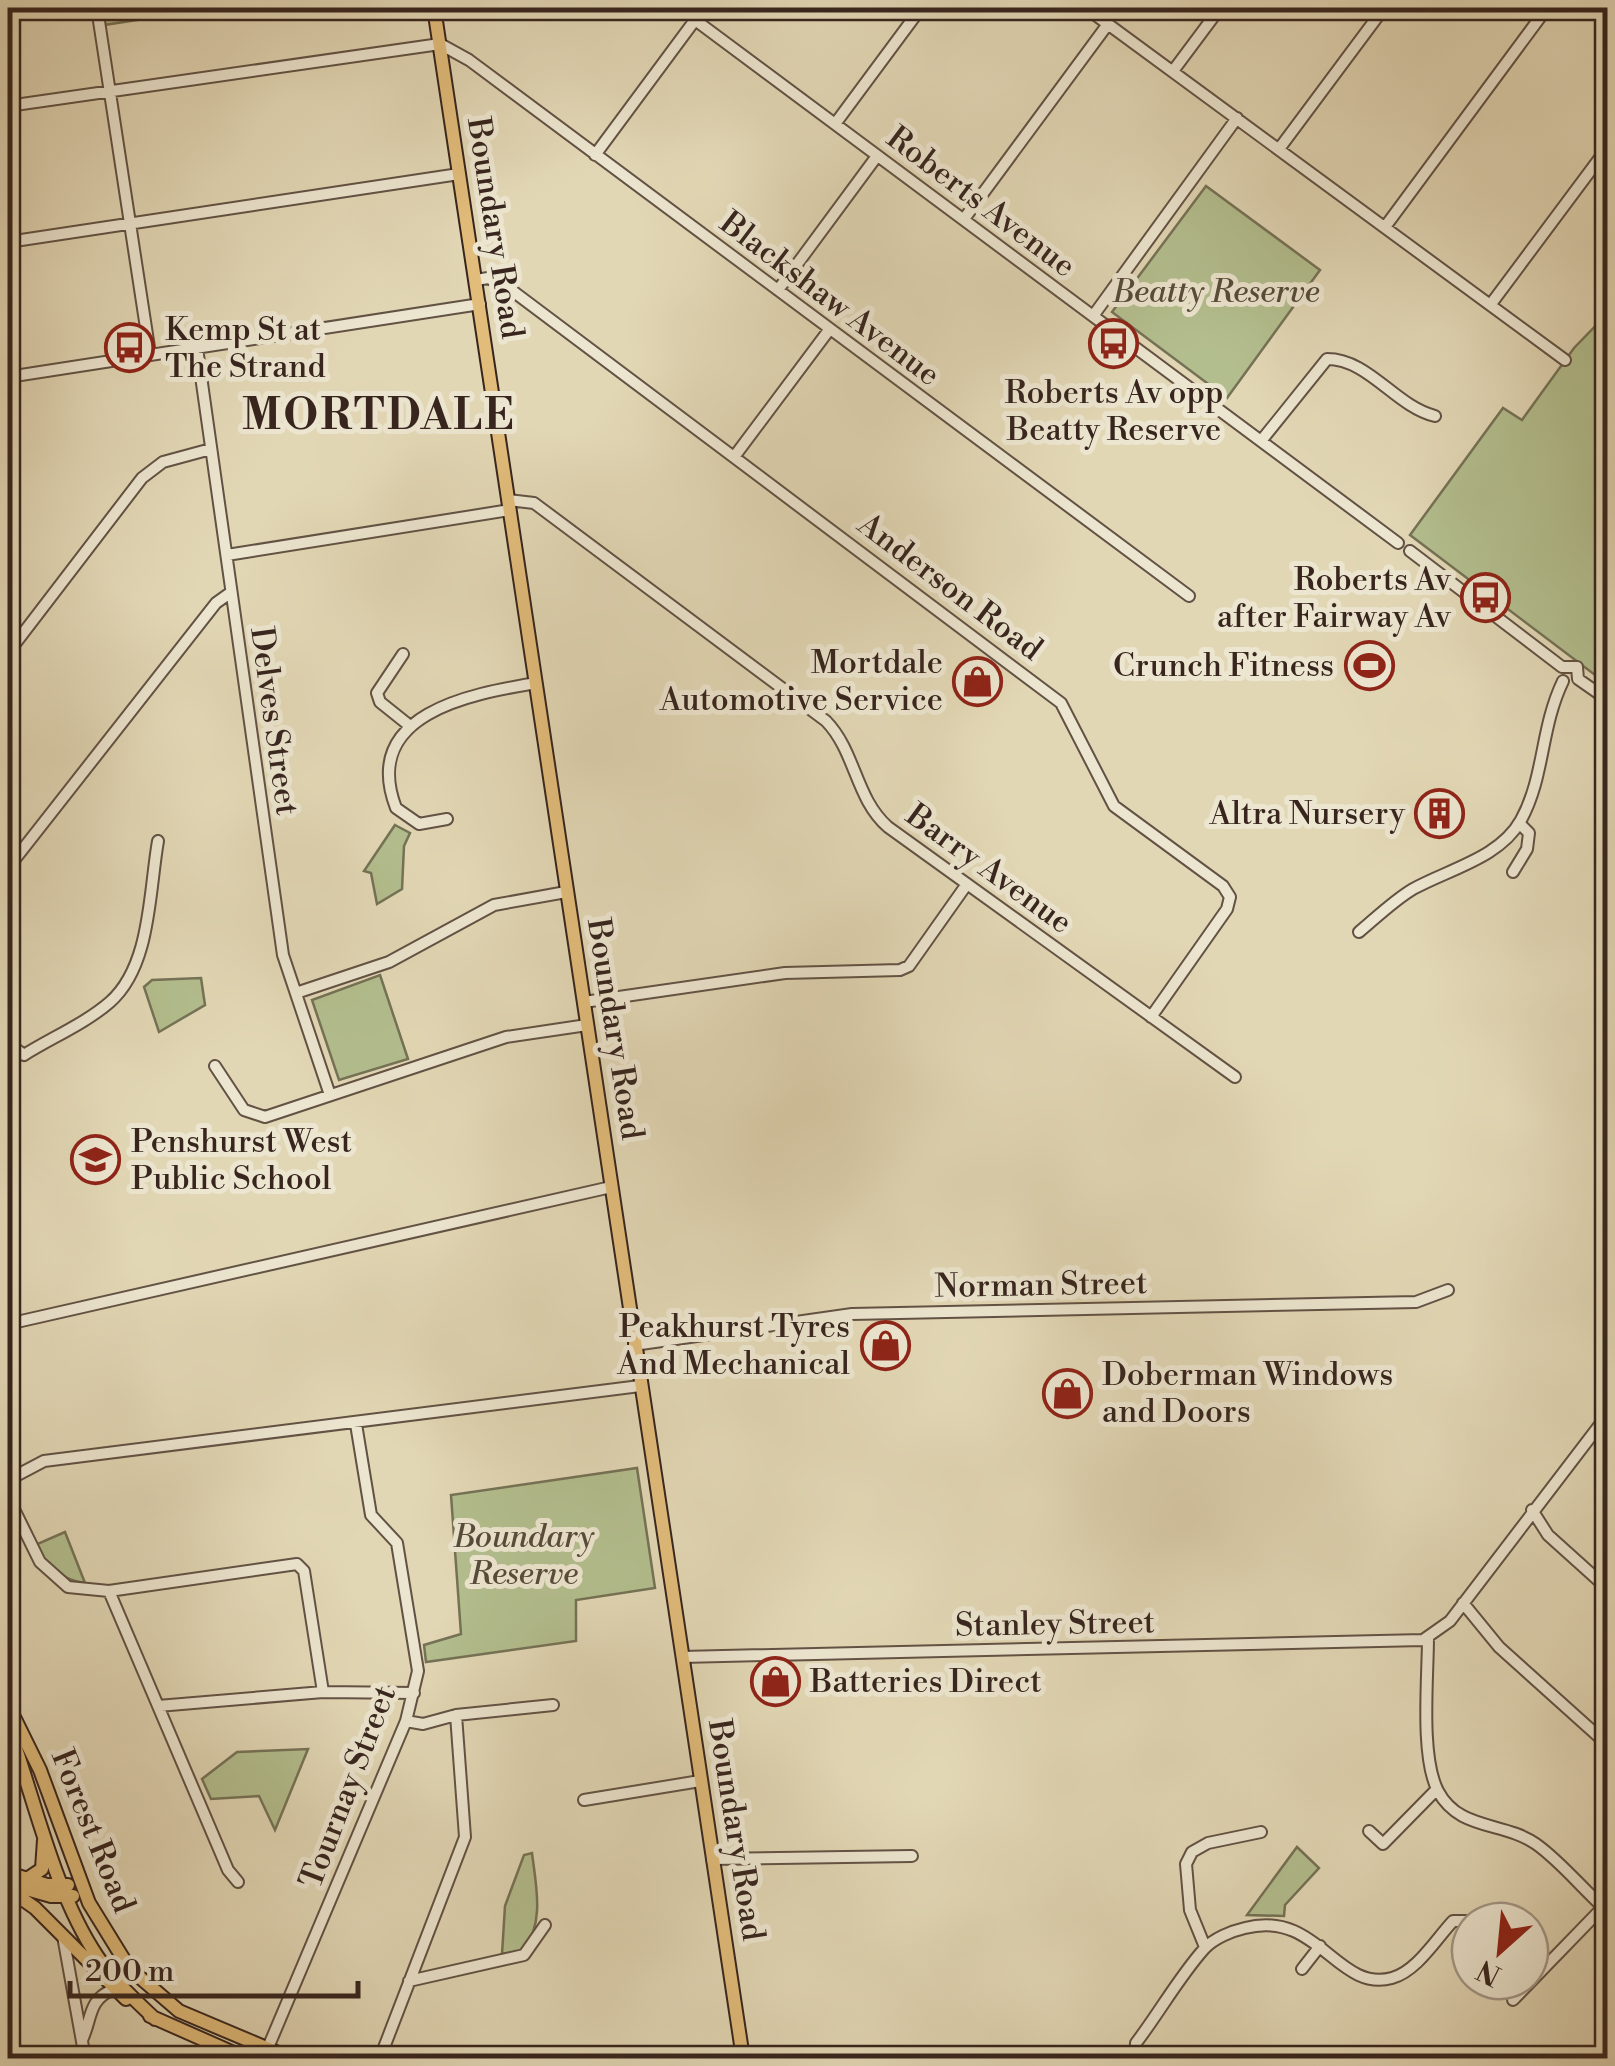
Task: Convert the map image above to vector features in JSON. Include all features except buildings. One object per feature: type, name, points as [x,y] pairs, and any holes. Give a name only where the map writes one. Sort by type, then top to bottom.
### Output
[{"type":"main road","name":"Boundary Road","points":[[434,8],[744,2058]]},
{"type":"main road","name":"Forest Road","points":[[8,1704],[40,1770],[83,1889],[118,1954],[152,1992],[195,2020],[290,2058]]},
{"type":"main road","name":"Forest Road","points":[[8,1724],[65,1892],[106,1969],[155,2019]]},
{"type":"main road","points":[[27,1879],[42,1869],[43,1824]]},
{"type":"main road","points":[[8,1873],[65,1892]]},
{"type":"main road","name":"Forest Road","points":[[8,1886],[36,1908],[112,1990],[155,2019],[245,2058]]},
{"type":"main road","points":[[8,1886],[65,1892],[83,1889]]},
{"type":"main road","points":[[1596,2058],[1608,2048]]},
{"type":"street","points":[[97,8],[150,354]]},
{"type":"street","name":"Roberts Avenue","points":[[679,8],[1398,542],[1399,552],[1410,551],[1562,667]]},
{"type":"street","points":[[835,124],[921,8]]},
{"type":"street","points":[[1086,8],[1566,360]]},
{"type":"street","points":[[1173,71],[1220,8]]},
{"type":"street","points":[[1279,149],[1384,8]]},
{"type":"street","points":[[1385,227],[1547,8]]},
{"type":"street","points":[[595,155],[695,20]]},
{"type":"street","points":[[964,219],[1108,24]]},
{"type":"street","points":[[8,106],[440,44]]},
{"type":"street","name":"Blackshaw Avenue","points":[[440,44],[469,60],[1189,596]]},
{"type":"street","points":[[1093,316],[1237,118]]},
{"type":"street","points":[[1490,304],[1608,147]]},
{"type":"street","points":[[778,290],[877,156]]},
{"type":"street","points":[[8,242],[459,174]]},
{"type":"street","name":"Anderson Road","points":[[476,280],[488,278],[506,286],[1055,698],[1072,718],[1090,766],[1114,806],[1226,890],[1227,909],[1151,1017]]},
{"type":"street","points":[[8,377],[480,304]]},
{"type":"street","points":[[734,457],[829,330]]},
{"type":"street","name":"Delves Street","points":[[196,348],[283,955],[330,1095]]},
{"type":"street","points":[[1261,441],[1327,359],[1346,360],[1408,404],[1434,416]]},
{"type":"street","points":[[8,653],[142,478],[163,462],[211,449]]},
{"type":"street","name":"Barry Avenue","points":[[509,505],[534,503],[826,721],[844,746],[874,813],[1235,1076]]},
{"type":"street","points":[[227,556],[509,505]]},
{"type":"street","points":[[8,868],[216,602],[230,593]]},
{"type":"street","points":[[377,689],[403,654]]},
{"type":"street","points":[[1358,932],[1410,891],[1494,848],[1520,823],[1534,790],[1547,715],[1563,681],[1562,667],[1574,665],[1578,679],[1608,700]]},
{"type":"street","points":[[1563,681],[1578,679]]},
{"type":"street","points":[[366,682],[377,689],[380,702],[410,726]]},
{"type":"street","points":[[446,819],[418,824],[396,808],[389,768],[410,726],[459,699],[536,683]]},
{"type":"street","points":[[1514,872],[1530,837],[1520,823]]},
{"type":"street","points":[[8,1042],[24,1055],[107,1005],[122,990],[136,969],[158,841]]},
{"type":"street","points":[[584,1002],[784,973],[900,970],[908,966],[967,884]]},
{"type":"street","points":[[296,993],[389,962],[494,905],[566,892]]},
{"type":"street","points":[[215,1066],[244,1110],[254,1117],[506,1037],[587,1025]]},
{"type":"street","points":[[8,1324],[610,1186]]},
{"type":"street","name":"Norman Street","points":[[634,1344],[852,1314],[1416,1302],[1448,1290]]},
{"type":"street","points":[[8,1480],[44,1460],[640,1386]]},
{"type":"street","points":[[1550,1958],[1605,1905],[1540,1846],[1505,1830],[1471,1822],[1436,1789],[1429,1747],[1428,1638],[1442,1629],[1463,1603],[1608,1414]]},
{"type":"street","name":"Tournay Street","points":[[267,2050],[406,1720],[418,1671],[396,1543],[371,1515],[356,1424]]},
{"type":"street","points":[[8,1497],[40,1562],[68,1586],[109,1591],[297,1564],[304,1571],[322,1692]]},
{"type":"street","points":[[1532,1510],[1543,1528],[1608,1589]]},
{"type":"street","points":[[109,1591],[228,1870],[238,1882]]},
{"type":"street","points":[[1463,1603],[1475,1622],[1608,1745]]},
{"type":"street","name":"Stanley Street","points":[[682,1657],[1428,1638]]},
{"type":"street","points":[[158,1706],[322,1692],[414,1693]]},
{"type":"street","points":[[406,1720],[423,1724],[456,1715],[553,1705]]},
{"type":"street","points":[[380,2058],[465,1837],[456,1715]]},
{"type":"street","points":[[584,1800],[700,1781]]},
{"type":"street","points":[[1369,1831],[1383,1844],[1436,1789]]},
{"type":"street","points":[[1206,1947],[1190,1910],[1186,1864],[1192,1852],[1208,1843],[1261,1832]]},
{"type":"street","points":[[712,1859],[912,1856]]},
{"type":"street","points":[[408,1981],[524,1955],[545,1925]]},
{"type":"street","points":[[1134,2058],[1136,2043],[1206,1947],[1239,1930],[1262,1925],[1296,1930],[1362,1977],[1388,1979],[1404,1972],[1450,1925]]},
{"type":"street","points":[[62,1936],[86,2058]]},
{"type":"street","points":[[1302,1969],[1320,1946]]},
{"type":"street","points":[[82,2040],[92,2006],[100,1995],[112,1990]]},
{"type":"green space","points":[[101,8],[190,8],[190,12],[104,25]]},
{"type":"green space","name":"Beatty Reserve","points":[[1206,186],[1320,270],[1227,398],[1112,312]]},
{"type":"green space","points":[[1607,314],[1607,684],[1410,535],[1503,408],[1522,420],[1574,348]]},
{"type":"green space","points":[[395,825],[410,833],[404,846],[402,889],[377,904],[371,873],[364,871]]},
{"type":"green space","points":[[380,975],[408,1059],[339,1080],[312,1000]]},
{"type":"green space","points":[[201,978],[205,1005],[159,1032],[144,987],[152,980]]},
{"type":"green space","name":"Boundary Reserve","points":[[637,1468],[655,1588],[576,1600],[576,1641],[426,1662],[424,1645],[461,1634],[451,1495]]},
{"type":"green space","points":[[65,1532],[85,1583],[55,1571],[35,1545]]},
{"type":"green space","points":[[308,1749],[275,1830],[259,1796],[211,1799],[202,1779],[237,1752]]},
{"type":"green space","points":[[1297,1847],[1319,1868],[1285,1905],[1284,1916],[1247,1915]]},
{"type":"green space","points":[[532,1853],[537,1891],[534,1929],[523,1951],[502,1954],[505,1906],[524,1855]]},
{"type":"place","name":"Roberts Av opp Beatty Reserve","points":[[1114,343]]},
{"type":"place","name":"Kemp St at The Strand","points":[[130,348]]},
{"type":"place","name":"Roberts Av after Fairway Av","points":[[1486,598]]},
{"type":"place","name":"Crunch Fitness","points":[[1369,666]]},
{"type":"place","name":"Mortdale Automotive Service","points":[[978,681]]},
{"type":"place","name":"Altra Nursery","points":[[1440,814]]},
{"type":"place","name":"Penshurst West Public School","points":[[96,1160]]},
{"type":"place","name":"Peakhurst Tyres And Mechanical","points":[[885,1345]]},
{"type":"place","name":"Doberman Windows and Doors","points":[[1067,1393]]},
{"type":"place","name":"Batteries Direct","points":[[775,1682]]},
{"type":"district","name":"MORTDALE","points":[[379,416]]}]
